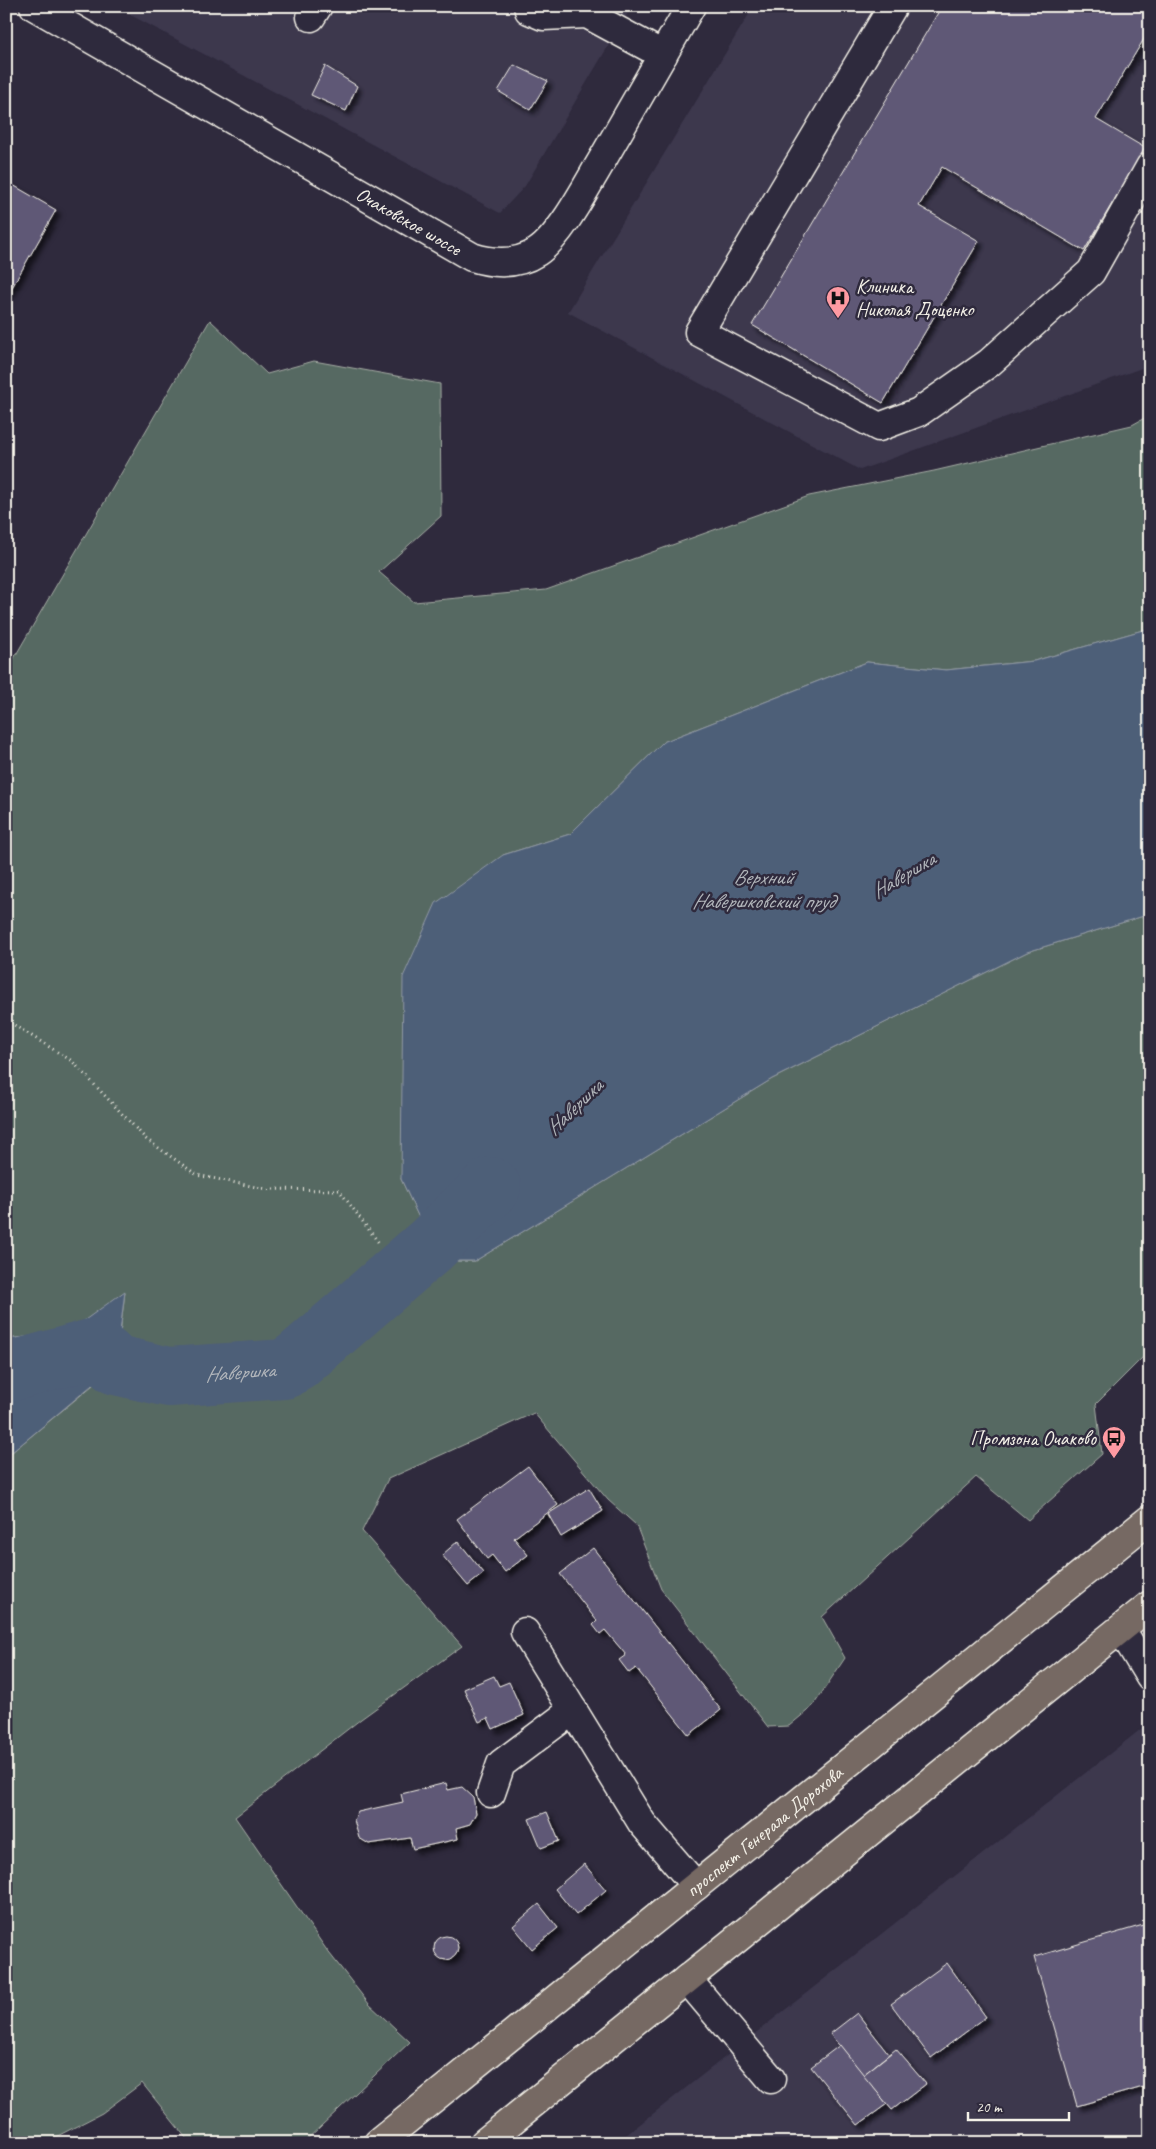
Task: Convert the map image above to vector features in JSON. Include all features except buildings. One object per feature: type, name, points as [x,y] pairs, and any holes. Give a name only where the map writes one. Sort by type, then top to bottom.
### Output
[{"type":"main road","name":"проспект Генерала Дорохова","points":[[378,2143],[1150,1519]]},
{"type":"main road","points":[[484,2143],[1150,1605]]},
{"type":"street","name":"Очаковское шоссе","points":[[34,6],[472,257],[497,263],[516,262],[527,258],[539,251],[551,239],[574,207],[691,6]]},
{"type":"street","points":[[528,6],[529,10],[543,16],[588,14],[663,56]]},
{"type":"street","points":[[893,6],[699,332],[879,427],[919,412],[989,363],[1091,272],[1150,167]]},
{"type":"street","points":[[1121,1628],[1150,1678]]},
{"type":"street","points":[[525,1632],[642,1823],[696,1886]]},
{"type":"street","points":[[491,1793],[501,1764],[572,1710]]},
{"type":"street","points":[[687,1979],[771,2079]]},
{"type":"path","points":[[6,1020],[72,1061],[146,1139],[197,1175],[266,1189],[339,1190],[379,1243]]},
{"type":"shaded area","points":[[114,6],[632,6],[525,186],[500,213]]},
{"type":"shaded area","points":[[754,6],[1150,6],[1150,365],[860,470],[568,312]]},
{"type":"shaded area","points":[[1150,1722],[1150,2143],[616,2143],[1017,1827]]},
{"type":"green space","points":[[210,320],[267,374],[314,361],[440,384],[441,516],[379,572],[414,602],[546,590],[809,496],[934,471],[1132,425],[1150,415],[1150,628],[1034,661],[946,670],[867,662],[663,742],[570,834],[503,855],[401,1179],[439,1261],[475,1261],[772,1079],[1027,952],[1150,914],[1150,1350],[1096,1404],[1102,1454],[1028,1520],[976,1477],[822,1617],[845,1658],[813,1706],[789,1726],[768,1727],[661,1589],[636,1525],[608,1500],[534,1413],[388,1479],[362,1531],[462,1646],[361,1719],[235,1817],[326,1949],[369,2004],[410,2042],[303,2143],[190,2143],[142,2083],[102,2113],[44,2143],[6,2143],[6,1457],[116,1366],[125,1292],[67,1333],[6,1339],[6,672]]},
{"type":"water","name":"Верхний Навершковский пруд","points":[[1150,628],[1150,914],[1027,952],[772,1079],[475,1261],[439,1261],[401,1179],[403,977],[436,903],[503,855],[570,834],[663,742],[867,662],[946,670],[1034,661]]},
{"type":"water","points":[[125,1291],[116,1365],[6,1457],[6,1339],[67,1333]]},
{"type":"waterway","name":"Навершка","points":[[6,1373],[95,1348],[116,1365],[169,1377],[284,1369],[296,1362],[431,1245],[491,1187]]},
{"type":"place","name":"Клиника Николая Доценко","points":[[838,319]]},
{"type":"place","name":"Промзона Очаково","points":[[1114,1459]]}]
